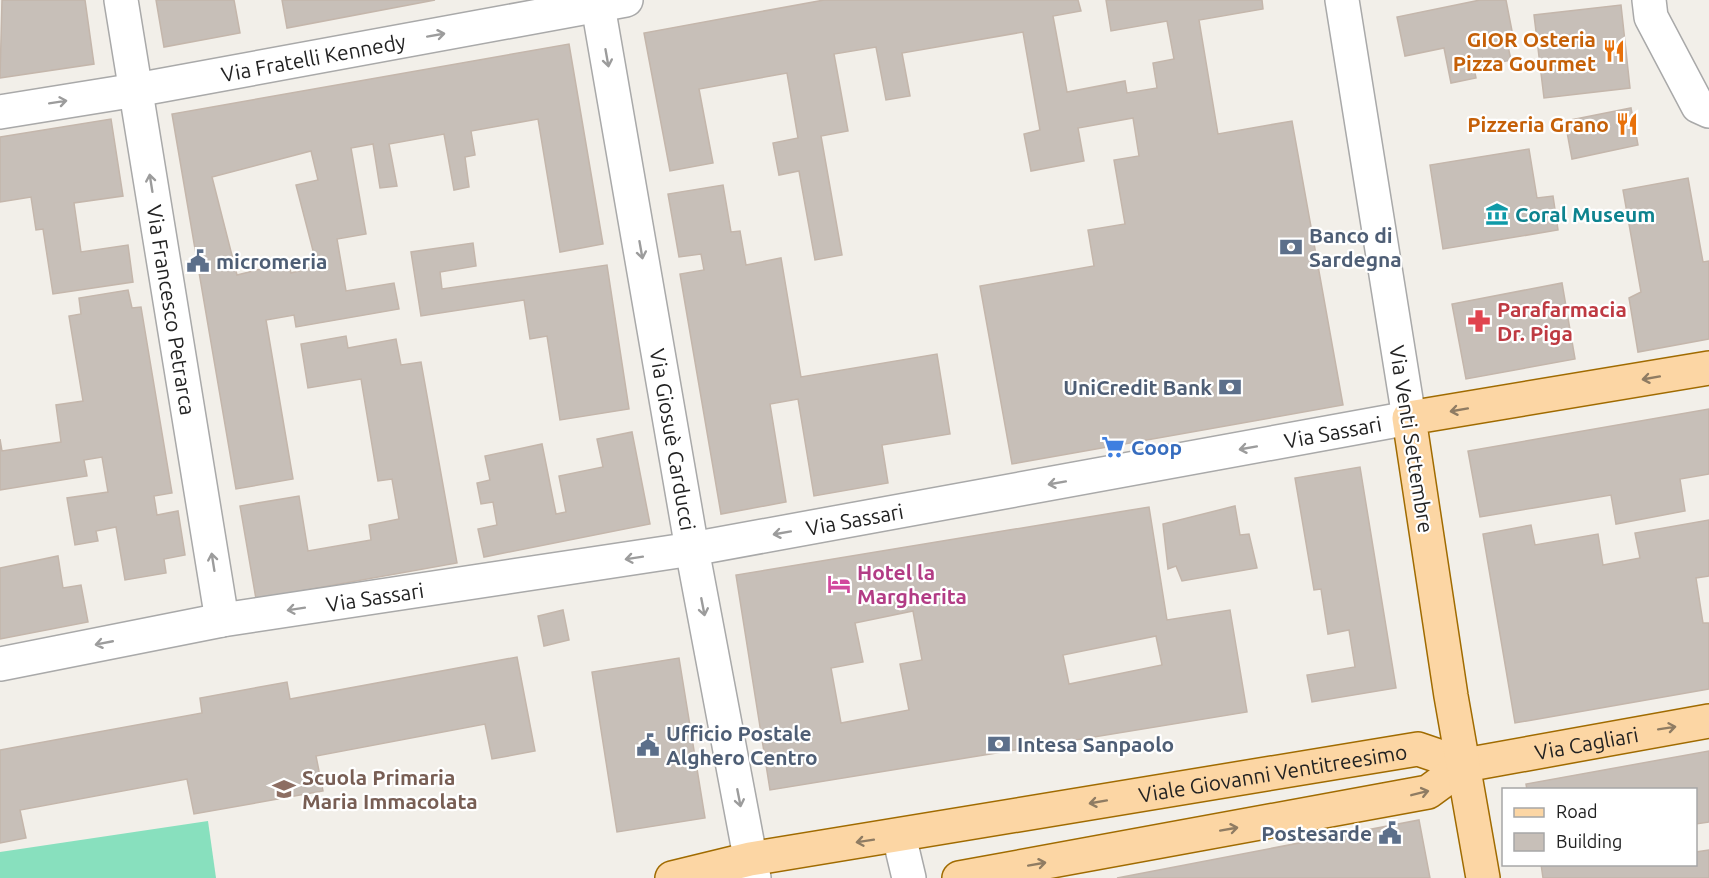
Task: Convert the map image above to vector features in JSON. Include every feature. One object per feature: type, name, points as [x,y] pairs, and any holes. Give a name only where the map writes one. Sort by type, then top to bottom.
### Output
[{"type":"main road","name":"Via Sassari","points":[[1409,418],[1709,368]]},
{"type":"main road","name":"Via Venti Settembre","points":[[1409,418],[1451,696],[1465,765],[1483,878]]},
{"type":"main road","name":"Via Cagliari","points":[[1465,765],[1709,722]]},
{"type":"main road","name":"Viale Giovanni Ventitreesimo","points":[[672,878],[752,869],[899,836],[1418,749],[1465,765]]},
{"type":"main road","points":[[959,878],[1428,792],[1465,765]]},
{"type":"street","name":"Via Francesco Petrarca","points":[[121,0],[222,620]]},
{"type":"street","name":"Via Venti Settembre","points":[[1342,0],[1409,418]]},
{"type":"street","points":[[1649,0],[1651,17],[1698,106],[1709,111]]},
{"type":"street","name":"Via Fratelli Kennedy","points":[[0,112],[136,90],[607,2]]},
{"type":"street","name":"Via Giosuè Carducci","points":[[607,2],[692,549],[752,869]]},
{"type":"street","name":"Via Sassari","points":[[0,664],[222,620],[692,549],[1409,418]]},
{"type":"street","points":[[899,836],[909,878]]},
{"type":"green space","points":[[208,821],[216,878],[0,878],[0,852]]},
{"type":"building","points":[[2,0],[85,0],[94,64],[0,78]]},
{"type":"building","points":[[156,0],[234,0],[240,33],[164,47]]},
{"type":"building","points":[[282,0],[435,0],[287,28]]},
{"type":"building","points":[[824,0],[1078,0],[1081,11],[1053,16],[1067,92],[1125,81],[1127,93],[1157,88],[1153,63],[1174,59],[1167,21],[1111,31],[1106,0],[1262,0],[1263,9],[1199,20],[1218,134],[1292,121],[1343,405],[1012,464],[980,286],[1094,266],[1088,230],[1125,224],[1114,160],[1139,156],[1133,118],[1078,128],[1084,161],[1031,171],[1024,134],[1040,130],[1023,32],[902,53],[910,96],[886,100],[876,47],[834,54],[848,131],[821,136],[842,255],[815,260],[799,171],[779,175],[773,143],[798,138],[787,73],[699,89],[713,163],[670,171],[644,33]]},
{"type":"building","points":[[1480,0],[1506,0],[1513,36],[1506,37],[1511,60],[1474,68],[1476,78],[1451,83],[1444,48],[1405,56],[1397,17]]},
{"type":"building","points":[[1621,5],[1630,88],[1544,98],[1534,15]]},
{"type":"building","points":[[569,44],[603,244],[560,252],[538,119],[471,131],[475,155],[465,157],[469,187],[454,190],[444,134],[389,144],[397,186],[380,188],[373,144],[351,148],[366,234],[337,239],[346,291],[394,283],[399,309],[296,327],[294,315],[266,320],[293,479],[236,489],[172,114]],"holes":[[[311,151],[318,180],[296,185],[317,266],[291,273],[288,262],[237,275],[212,177]]]},
{"type":"building","points":[[1631,108],[1638,145],[1572,159],[1565,121]]},
{"type":"building","points":[[111,119],[123,196],[74,203],[81,252],[128,245],[133,282],[53,294],[43,229],[36,230],[31,197],[0,202],[0,137]]},
{"type":"building","name":"Coral Museum","points":[[1529,149],[1537,198],[1553,196],[1558,230],[1443,249],[1430,165]]},
{"type":"building","points":[[1688,178],[1703,262],[1709,261],[1709,339],[1638,352],[1629,298],[1641,292],[1623,190]]},
{"type":"building","points":[[723,185],[731,232],[740,231],[746,265],[781,258],[801,377],[937,354],[950,434],[882,445],[888,483],[814,496],[798,399],[770,404],[786,502],[721,514],[680,274],[704,270],[701,254],[679,257],[668,194]]},
{"type":"building","points":[[473,243],[476,266],[440,272],[442,289],[607,265],[629,409],[560,420],[547,336],[530,339],[524,300],[421,316],[411,252]]},
{"type":"building","points":[[1562,283],[1575,359],[1466,379],[1452,304]]},
{"type":"building","points":[[128,290],[132,308],[141,307],[172,493],[154,496],[157,515],[178,511],[185,555],[164,559],[166,573],[125,580],[116,527],[96,531],[98,541],[75,545],[67,498],[108,492],[102,457],[84,460],[87,476],[0,490],[0,439],[2,451],[61,442],[56,405],[83,401],[69,316],[81,314],[79,298]]},
{"type":"building","points":[[346,336],[348,348],[396,339],[401,365],[421,362],[457,563],[256,599],[240,506],[299,496],[308,551],[371,540],[369,525],[399,519],[392,479],[378,481],[361,379],[308,388],[301,344]]},
{"type":"building","points":[[1709,409],[1709,474],[1680,479],[1685,511],[1616,524],[1611,495],[1480,517],[1468,451]]},
{"type":"building","points":[[632,432],[650,524],[484,557],[478,529],[497,525],[493,502],[481,504],[477,483],[490,480],[485,456],[542,444],[556,514],[566,512],[559,476],[603,467],[597,439]]},
{"type":"building","points":[[1360,467],[1396,688],[1312,702],[1307,675],[1355,667],[1349,630],[1328,634],[1321,589],[1314,590],[1295,478]]},
{"type":"building","points":[[1235,506],[1240,535],[1249,534],[1257,568],[1182,581],[1176,566],[1168,569],[1163,524]]},
{"type":"building","points":[[1149,507],[1167,620],[1230,610],[1247,712],[770,790],[736,575]],"holes":[[[913,611],[922,660],[900,664],[909,710],[841,723],[831,668],[863,662],[855,623]],[[1156,636],[1162,665],[1069,684],[1063,655]]]},
{"type":"building","points":[[1709,520],[1709,576],[1696,578],[1703,623],[1709,623],[1709,689],[1515,723],[1483,534],[1531,525],[1535,545],[1598,534],[1603,565],[1640,558],[1635,533]]},
{"type":"building","points":[[58,556],[63,588],[81,585],[88,622],[0,639],[0,568]]},
{"type":"building","points":[[563,610],[569,640],[544,646],[538,616]]},
{"type":"building","points":[[517,657],[535,751],[492,759],[485,724],[316,756],[323,791],[194,814],[187,779],[20,810],[26,838],[0,843],[0,750],[202,713],[200,698],[287,682],[290,699]]},
{"type":"building","name":"Ufficio Postale Alghero Centro","points":[[679,658],[705,818],[617,832],[592,672]]},
{"type":"building","points":[[1709,751],[1709,822],[1697,824],[1697,788],[1527,788],[1526,784]]},
{"type":"building","points":[[1419,820],[1430,878],[1117,878]]},
{"type":"building","points":[[1709,850],[1709,878],[1543,878],[1541,866],[1697,866],[1697,852]]},
{"type":"place","name":"GIOR Osteria Pizza Gourmet","points":[[1614,51]]},
{"type":"place","name":"Pizzeria Grano","points":[[1627,124]]},
{"type":"place","name":"Coral Museum","points":[[1497,214]]},
{"type":"place","name":"Banco di Sardegna","points":[[1291,247]]},
{"type":"place","name":"micromeria","points":[[198,261]]},
{"type":"place","name":"Parafarmacia Dr. Piga","points":[[1479,321]]},
{"type":"place","name":"UniCredit Bank","points":[[1230,387]]},
{"type":"place","name":"Coop","points":[[1113,447]]},
{"type":"place","name":"Hotel la Margherita","points":[[839,584]]},
{"type":"place","name":"Intesa Sanpaolo","points":[[999,744]]},
{"type":"place","name":"Ufficio Postale Alghero Centro","points":[[648,745]]},
{"type":"place","name":"Scuola Primaria Maria Immacolata","points":[[284,789]]},
{"type":"place","name":"Postesarde","points":[[1390,833]]}]
